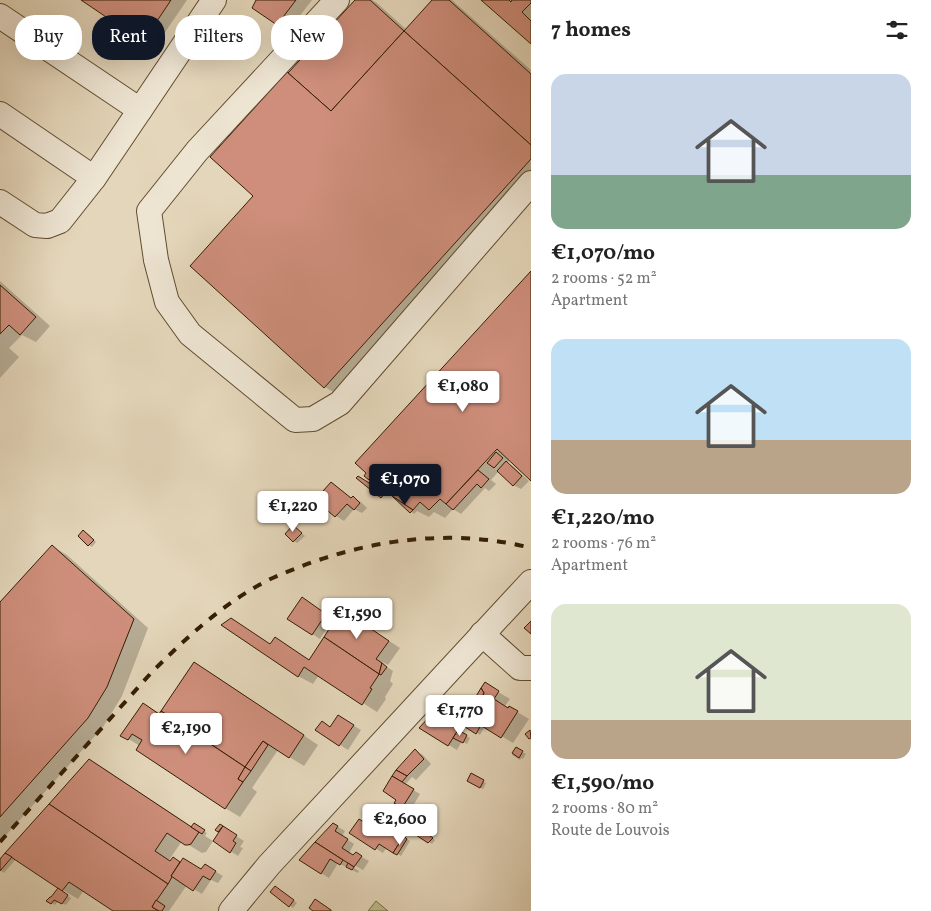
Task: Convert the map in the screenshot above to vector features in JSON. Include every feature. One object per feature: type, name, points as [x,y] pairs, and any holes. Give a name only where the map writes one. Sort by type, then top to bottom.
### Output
[{"type":"street","points":[[0,202],[35,225],[47,226],[60,221],[94,178],[214,0]]},
{"type":"street","points":[[337,0],[197,151],[149,211],[156,260],[167,302],[190,334],[295,420],[313,419],[340,403],[531,183]]},
{"type":"street","points":[[0,16],[140,110]]},
{"type":"street","points":[[0,114],[94,178]]},
{"type":"street","points":[[231,911],[269,865],[528,586]]},
{"type":"street","points":[[482,634],[527,672]]},
{"type":"green space","points":[[376,901],[388,911],[368,911]]},
{"type":"building","points":[[81,0],[171,0],[161,15],[103,15]]},
{"type":"building","points":[[256,0],[296,0],[285,15],[271,15],[271,21],[252,8]]},
{"type":"building","points":[[355,0],[370,0],[404,31],[331,111],[288,73],[300,60],[343,60],[343,15],[341,15]]},
{"type":"building","points":[[432,0],[449,0],[531,74],[531,145],[404,31]]},
{"type":"building","points":[[481,0],[509,0],[511,2],[512,0],[531,0],[531,3],[522,12],[531,21],[531,44]]},
{"type":"building","points":[[404,31],[531,145],[531,159],[324,388],[190,266],[253,196],[210,157],[287,72],[331,111]]},
{"type":"building","points":[[531,271],[531,481],[497,449],[446,504],[440,499],[429,510],[420,502],[413,510],[392,496],[371,478],[369,480],[364,476],[366,473],[355,463]]},
{"type":"building","points":[[0,285],[36,317],[20,335],[9,325],[0,334]]},
{"type":"building","points":[[496,452],[503,458],[494,468],[487,463]]},
{"type":"building","points":[[506,461],[522,476],[513,486],[497,471]]},
{"type":"building","points":[[478,470],[489,479],[481,488],[477,484],[453,510],[446,504]]},
{"type":"building","points":[[358,476],[385,493],[381,498],[356,478]]},
{"type":"building","points":[[331,482],[351,498],[353,496],[360,503],[354,510],[347,504],[335,517],[315,500]]},
{"type":"building","points":[[392,496],[413,510],[410,513]]},
{"type":"building","points":[[293,525],[302,533],[293,542],[285,534]]},
{"type":"building","points":[[83,530],[94,540],[88,546],[78,536]]},
{"type":"building","points":[[52,545],[134,619],[107,687],[88,718],[0,817],[0,602]]},
{"type":"building","points":[[302,597],[326,614],[312,635],[287,619]]},
{"type":"building","points":[[342,609],[389,641],[376,659],[382,663],[379,674],[324,637]]},
{"type":"building","points":[[231,618],[270,644],[275,637],[309,660],[324,637],[379,674],[362,705],[304,667],[298,677],[221,625]]},
{"type":"building","points":[[531,621],[531,634],[524,628]]},
{"type":"building","points":[[194,662],[304,735],[289,758],[263,741],[245,767],[161,711]]},
{"type":"building","points":[[382,663],[387,667],[381,675],[379,674]]},
{"type":"building","points":[[485,682],[499,691],[494,699],[508,708],[509,706],[518,711],[501,738],[469,718],[484,693],[481,688]]},
{"type":"building","points":[[481,688],[484,693],[469,718],[465,715]]},
{"type":"building","points":[[143,703],[159,714],[161,711],[245,767],[238,779],[243,782],[225,809],[136,750],[142,740],[132,734],[128,740],[120,736]]},
{"type":"building","points":[[432,714],[458,730],[448,746],[419,728]]},
{"type":"building","points":[[338,715],[354,725],[339,746],[315,730],[322,721],[330,727]]},
{"type":"building","points":[[470,718],[481,725],[476,734],[465,727]]},
{"type":"building","points":[[458,730],[467,735],[463,743],[453,738]]},
{"type":"building","points":[[530,730],[531,738],[529,739],[525,734]]},
{"type":"building","points":[[263,741],[268,745],[251,771],[245,767]]},
{"type":"building","points":[[516,747],[523,751],[519,758],[512,753]]},
{"type":"building","points":[[415,749],[424,759],[407,776],[396,770]]},
{"type":"building","points":[[89,759],[199,832],[191,844],[188,845],[167,833],[155,851],[170,861],[173,857],[180,862],[168,884],[49,804]]},
{"type":"building","points":[[245,767],[251,771],[243,782],[238,779]]},
{"type":"building","points":[[396,770],[407,776],[402,782],[392,776]]},
{"type":"building","points":[[471,773],[484,780],[480,788],[467,781]]},
{"type":"building","points":[[392,776],[414,789],[402,808],[394,803],[396,800],[383,791]]},
{"type":"building","points":[[49,804],[168,884],[152,907],[159,911],[113,911],[69,882],[62,891],[5,853]]},
{"type":"building","points":[[359,819],[379,832],[384,824],[404,836],[393,853],[379,844],[375,850],[349,833]]},
{"type":"building","points":[[194,823],[205,830],[202,834],[191,827]]},
{"type":"building","points":[[333,823],[338,826],[335,831],[348,839],[342,848],[353,855],[356,852],[362,856],[354,867],[315,842]]},
{"type":"building","points":[[220,824],[223,826],[218,832],[215,830]]},
{"type":"building","points":[[223,826],[237,835],[233,841],[236,843],[230,853],[213,841]]},
{"type":"building","points":[[420,829],[433,838],[428,843],[416,835]]},
{"type":"building","points":[[404,836],[407,839],[397,855],[393,853]]},
{"type":"building","points":[[315,842],[343,860],[340,865],[330,859],[321,874],[299,860]]},
{"type":"building","points":[[5,853],[12,857],[0,871],[0,859]]},
{"type":"building","points":[[183,858],[201,869],[205,864],[216,871],[210,880],[203,876],[193,891],[171,876]]},
{"type":"building","points":[[348,863],[354,867],[352,870],[346,867]]},
{"type":"building","points":[[275,886],[294,900],[289,907],[270,892]]},
{"type":"building","points":[[58,888],[68,895],[62,904],[54,900],[51,904],[46,901],[51,897]]},
{"type":"building","points":[[315,899],[331,911],[313,911],[309,908]]},
{"type":"building","points":[[156,900],[165,906],[162,911],[152,907]]},
{"type":"railway","points":[[0,842],[163,661],[216,614],[264,582],[325,558],[354,550],[412,540],[472,539],[502,542],[531,548]]}]
